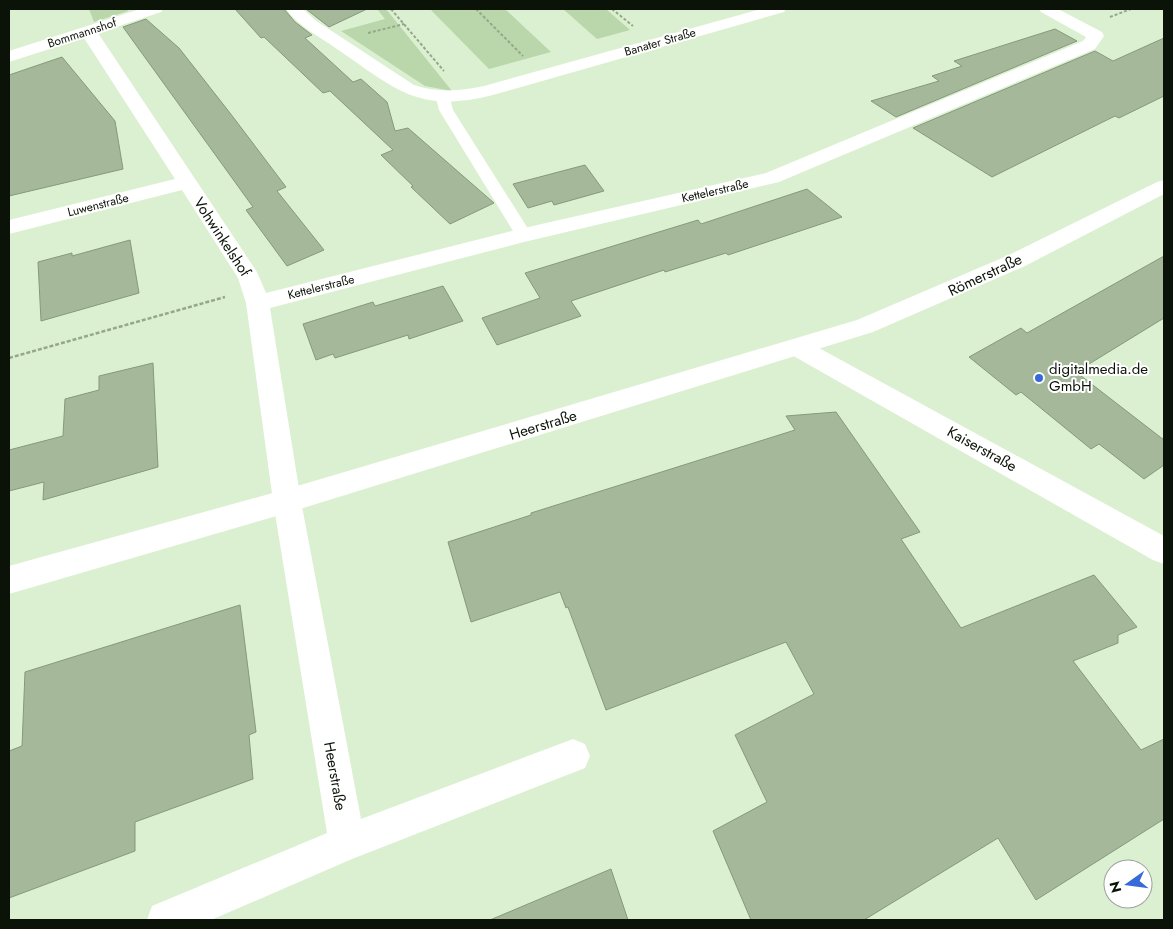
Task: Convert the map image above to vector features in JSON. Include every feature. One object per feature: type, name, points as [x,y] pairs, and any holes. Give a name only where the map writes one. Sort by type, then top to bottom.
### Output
[{"type":"street","name":"Bommannshof","points":[[9,57],[155,9]]},
{"type":"street","name":"Banater Straße","points":[[294,9],[309,23],[408,89],[426,96],[443,98],[466,96],[542,76],[778,9]]},
{"type":"street","points":[[722,9],[735,21]]},
{"type":"street","name":"Kettelerstraße","points":[[255,296],[772,178],[1089,45],[1096,36],[1047,9]]},
{"type":"street","name":"Vohwinkelshof","points":[[88,31],[249,277],[255,296],[287,501]]},
{"type":"street","name":"Luwenstraße","points":[[9,227],[186,183]]},
{"type":"street","name":"Römerstraße","points":[[799,348],[866,326],[932,300],[1099,221],[1164,186]]},
{"type":"street","name":"Heerstraße","points":[[9,580],[287,501],[799,348]]},
{"type":"street","name":"Kaiserstraße","points":[[799,348],[1164,551]]},
{"type":"street","name":"Heerstraße","points":[[287,501],[347,843]]},
{"type":"street","points":[[166,920],[347,843],[573,756]]},
{"type":"lane","points":[[443,98],[446,110],[524,235]]},
{"type":"path","points":[[391,9],[466,96]]},
{"type":"path","points":[[476,9],[542,76]]},
{"type":"path","points":[[9,358],[255,296]]},
{"type":"green space","points":[[89,9],[127,9],[128,11],[94,22]]},
{"type":"green space","points":[[377,9],[386,9],[452,91],[425,86],[341,31],[385,19]]},
{"type":"green space","points":[[430,9],[505,9],[551,52],[489,69]]},
{"type":"green space","points":[[563,9],[606,9],[630,30],[597,39]]},
{"type":"building","points":[[235,9],[284,9],[295,22],[312,35],[305,38],[353,82],[361,79],[387,102],[395,131],[408,128],[494,203],[450,224],[381,155],[393,150],[330,91],[323,93],[264,37],[261,38]]},
{"type":"building","points":[[306,9],[367,9],[329,27]]},
{"type":"building","points":[[146,19],[179,48],[230,113],[286,187],[277,191],[324,250],[287,266],[246,210],[253,207],[123,27]]},
{"type":"building","points":[[1055,29],[1077,41],[896,117],[871,101],[939,81],[932,76],[962,66],[954,61]]},
{"type":"building","points":[[1164,38],[1164,96],[1119,118],[1115,116],[992,177],[913,128],[1095,51],[1113,61]]},
{"type":"building","points":[[62,57],[115,121],[123,169],[9,196],[9,75]]},
{"type":"building","points":[[585,165],[604,191],[554,205],[552,201],[528,208],[513,184]]},
{"type":"building","points":[[807,189],[842,217],[728,255],[726,253],[665,272],[664,270],[571,301],[581,316],[497,345],[482,318],[540,298],[525,273],[698,220],[701,224]]},
{"type":"building","points":[[130,240],[139,293],[41,321],[38,262],[72,253],[72,256]]},
{"type":"building","points":[[1164,256],[1164,318],[1076,372],[1164,440],[1164,465],[1144,479],[1099,444],[1091,449],[1021,392],[1016,395],[969,357],[1021,328],[1027,333]]},
{"type":"building","points":[[443,286],[463,321],[409,339],[408,335],[335,358],[333,354],[316,360],[303,324],[373,302],[375,306]]},
{"type":"building","points":[[153,363],[158,467],[43,500],[44,482],[9,491],[9,450],[63,436],[65,399],[99,390],[99,376]]},
{"type":"building","points":[[836,412],[920,532],[901,539],[961,628],[1094,575],[1137,627],[1118,635],[1118,643],[1073,661],[1141,750],[1164,739],[1164,819],[1036,900],[998,838],[864,920],[751,920],[713,831],[767,802],[735,735],[814,694],[786,642],[606,710],[568,607],[566,608],[560,592],[471,622],[448,542],[531,515],[531,513],[795,430],[786,416]]},
{"type":"building","points":[[240,605],[256,732],[249,735],[253,779],[135,822],[135,851],[9,898],[9,751],[22,746],[25,672]]},
{"type":"building","points":[[611,869],[628,920],[490,920]]},
{"type":"place","name":"digitalmedia.de GmbH","points":[[1039,378]]}]
